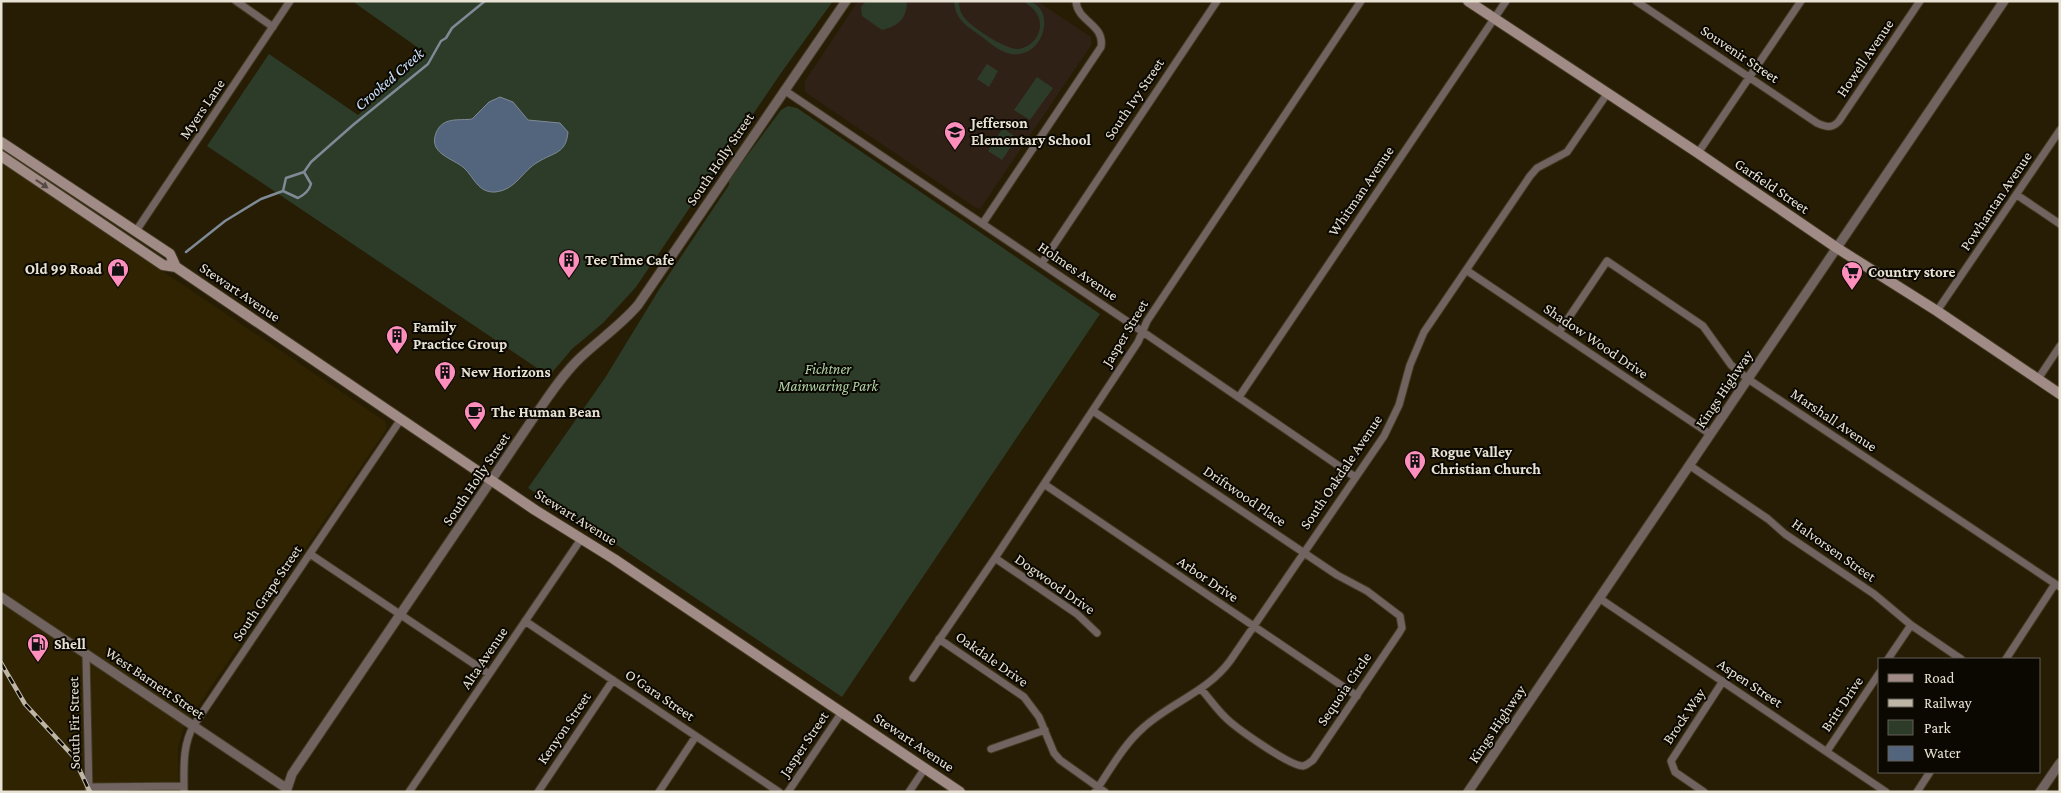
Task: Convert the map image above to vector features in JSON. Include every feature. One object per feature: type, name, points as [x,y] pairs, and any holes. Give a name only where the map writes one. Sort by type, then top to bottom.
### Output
[{"type":"main road","name":"Garfield Street","points":[[1468,1],[1698,153],[1837,248],[1937,311],[2060,394]]},
{"type":"main road","name":"Stewart Avenue","points":[[1,142],[170,254],[176,267]]},
{"type":"main road","name":"Stewart Avenue","points":[[1,156],[163,265],[176,267],[401,420],[960,792]]},
{"type":"main road","points":[[68,201],[90,209],[127,233],[132,234],[136,231]]},
{"type":"street","points":[[236,1],[273,27]]},
{"type":"street","name":"Myers Lane","points":[[136,231],[290,1]]},
{"type":"street","name":"South Holly Street","points":[[288,790],[292,774],[565,374],[578,359],[624,320],[638,305],[846,1]]},
{"type":"street","points":[[983,224],[1101,47],[1102,40],[1098,31],[1078,12],[1076,1]]},
{"type":"street","name":"South Ivy Street","points":[[1042,263],[1217,1]]},
{"type":"street","name":"Jasper Street","points":[[913,678],[1093,411],[1138,342],[1152,313],[1361,1]]},
{"type":"street","name":"Whitman Avenue","points":[[1239,397],[1506,1]]},
{"type":"street","name":"Souvenir Street","points":[[1636,1],[1817,123],[1830,127]]},
{"type":"street","points":[[1698,153],[1801,1]]},
{"type":"street","name":"Howell Avenue","points":[[1830,127],[1835,126],[1840,121],[1920,1]]},
{"type":"street","name":"Kings Highway","points":[[1468,792],[2004,1]]},
{"type":"street","name":"Holmes Avenue","points":[[784,90],[1042,263],[1355,477]]},
{"type":"street","name":"South Oakdale Avenue","points":[[1099,790],[1135,735],[1166,710],[1201,689],[1223,670],[1392,422],[1412,357],[1424,332],[1530,176],[1537,168],[1567,152],[1607,94]]},
{"type":"street","name":"Powhantan Avenue","points":[[1937,311],[2060,130]]},
{"type":"street","points":[[2017,195],[2060,224]]},
{"type":"street","name":"Marshall Avenue","points":[[1559,332],[1607,261],[1703,326],[1731,365],[1748,379],[2057,585]]},
{"type":"street","name":"Shadow Wood Drive","points":[[1466,270],[1710,434]]},
{"type":"street","points":[[2038,379],[2060,346]]},
{"type":"street","name":"Driftwood Place","points":[[1093,411],[1337,575],[1375,596],[1397,612],[1402,623]]},
{"type":"street","name":"South Grape Street","points":[[184,789],[187,737],[194,725],[401,420]]},
{"type":"street","name":"Halvorsen Street","points":[[1689,466],[1874,594],[1911,625],[1960,658]]},
{"type":"street","name":"Arbor Drive","points":[[1044,484],[1357,696]]},
{"type":"street","name":"Alta Avenue","points":[[409,792],[581,539]]},
{"type":"street","points":[[310,554],[489,674]]},
{"type":"street","name":"Dogwood Drive","points":[[995,558],[1077,614],[1098,633]]},
{"type":"street","points":[[2007,658],[2057,585]]},
{"type":"street","name":"West Barnett Street","points":[[1,597],[288,790]]},
{"type":"street","name":"Aspen Street","points":[[1599,598],[1886,792]]},
{"type":"street","name":"O'Gara Street","points":[[525,622],[779,792]]},
{"type":"street","name":"Sequoia Circle","points":[[1201,689],[1217,709],[1234,725],[1290,762],[1302,766],[1313,760],[1399,633],[1402,623]]},
{"type":"street","points":[[1889,658],[1911,625]]},
{"type":"street","name":"Oakdale Drive","points":[[939,639],[1024,697],[1035,710],[1054,753],[1060,760],[1099,790]]},
{"type":"street","name":"South Fir Street","points":[[86,654],[89,789]]},
{"type":"street","name":"Britt Drive","points":[[1827,751],[1878,675]]},
{"type":"street","name":"Kenyon Street","points":[[538,792],[613,680]]},
{"type":"street","name":"Brock Way","points":[[1704,792],[1676,772],[1672,766],[1672,759],[1723,682]]},
{"type":"street","name":"Jasper Street","points":[[788,792],[842,712]]},
{"type":"street","points":[[991,748],[1045,730]]},
{"type":"street","points":[[659,792],[696,736]]},
{"type":"street","points":[[2040,792],[2060,763]]},
{"type":"street","points":[[910,792],[925,768]]},
{"type":"street","points":[[1917,792],[1929,773]]},
{"type":"street","points":[[89,789],[184,789]]},
{"type":"shaded area","name":"Jefferson Elementary School","points":[[858,1],[1037,1],[1091,37],[1092,44],[980,209],[805,92],[805,81]]},
{"type":"shaded area","points":[[1,162],[386,422],[386,430],[185,725],[178,747],[178,792],[1,792]]},
{"type":"green space","points":[[352,1],[833,1],[781,73],[636,287],[603,323],[572,349],[549,376],[207,146],[269,54],[358,115],[427,54]]},
{"type":"green space","points":[[866,1],[907,1],[907,7],[901,21],[882,30],[862,16],[861,7]]},
{"type":"green space","points":[[954,1],[959,1],[961,13],[967,20],[980,31],[1005,46],[1018,49],[1024,47],[1030,44],[1038,35],[1040,23],[1038,17],[1034,10],[1023,1],[1034,3],[1041,10],[1044,19],[1044,29],[1040,39],[1033,48],[1023,53],[1011,54],[994,46],[961,21],[956,12]]},
{"type":"green space","points":[[987,64],[998,71],[989,87],[977,79]]},
{"type":"green space","points":[[1037,77],[1053,88],[1030,120],[1014,110]]},
{"type":"green space","name":"Fichtner Mainwaring Park","points":[[788,106],[797,108],[1100,314],[842,697],[602,535],[528,488],[605,378],[660,288],[729,185],[729,180],[781,110]]},
{"type":"green space","points":[[1003,128],[1017,138],[1002,160],[988,151]]},
{"type":"water","points":[[500,97],[513,102],[528,120],[560,123],[568,132],[562,149],[532,166],[508,188],[502,191],[489,192],[480,187],[464,168],[438,151],[434,140],[436,133],[443,124],[452,120],[472,119],[489,102]]},
{"type":"waterway","name":"Crooked Creek","points":[[186,252],[225,221],[261,199],[283,191],[286,178],[304,172],[311,162],[353,125],[428,64],[441,41],[446,38],[452,28],[485,1]]},
{"type":"waterway","name":"Crooked Creek","points":[[283,191],[298,198],[302,196],[311,184],[304,172]]},
{"type":"railway","points":[[1,663],[25,704],[73,756],[90,792]]},
{"type":"place","name":"Jefferson Elementary School","points":[[955,151]]},
{"type":"place","name":"Tee Time Cafe","points":[[569,279]]},
{"type":"place","name":"Old 99 Road","points":[[118,288]]},
{"type":"place","name":"Country store","points":[[1852,291]]},
{"type":"place","name":"Family Practice Group","points":[[397,355]]},
{"type":"place","name":"New Horizons","points":[[445,391]]},
{"type":"place","name":"The Human Bean","points":[[475,431]]},
{"type":"place","name":"Rogue Valley Christian Church","points":[[1415,480]]},
{"type":"place","name":"Shell","points":[[38,663]]}]
